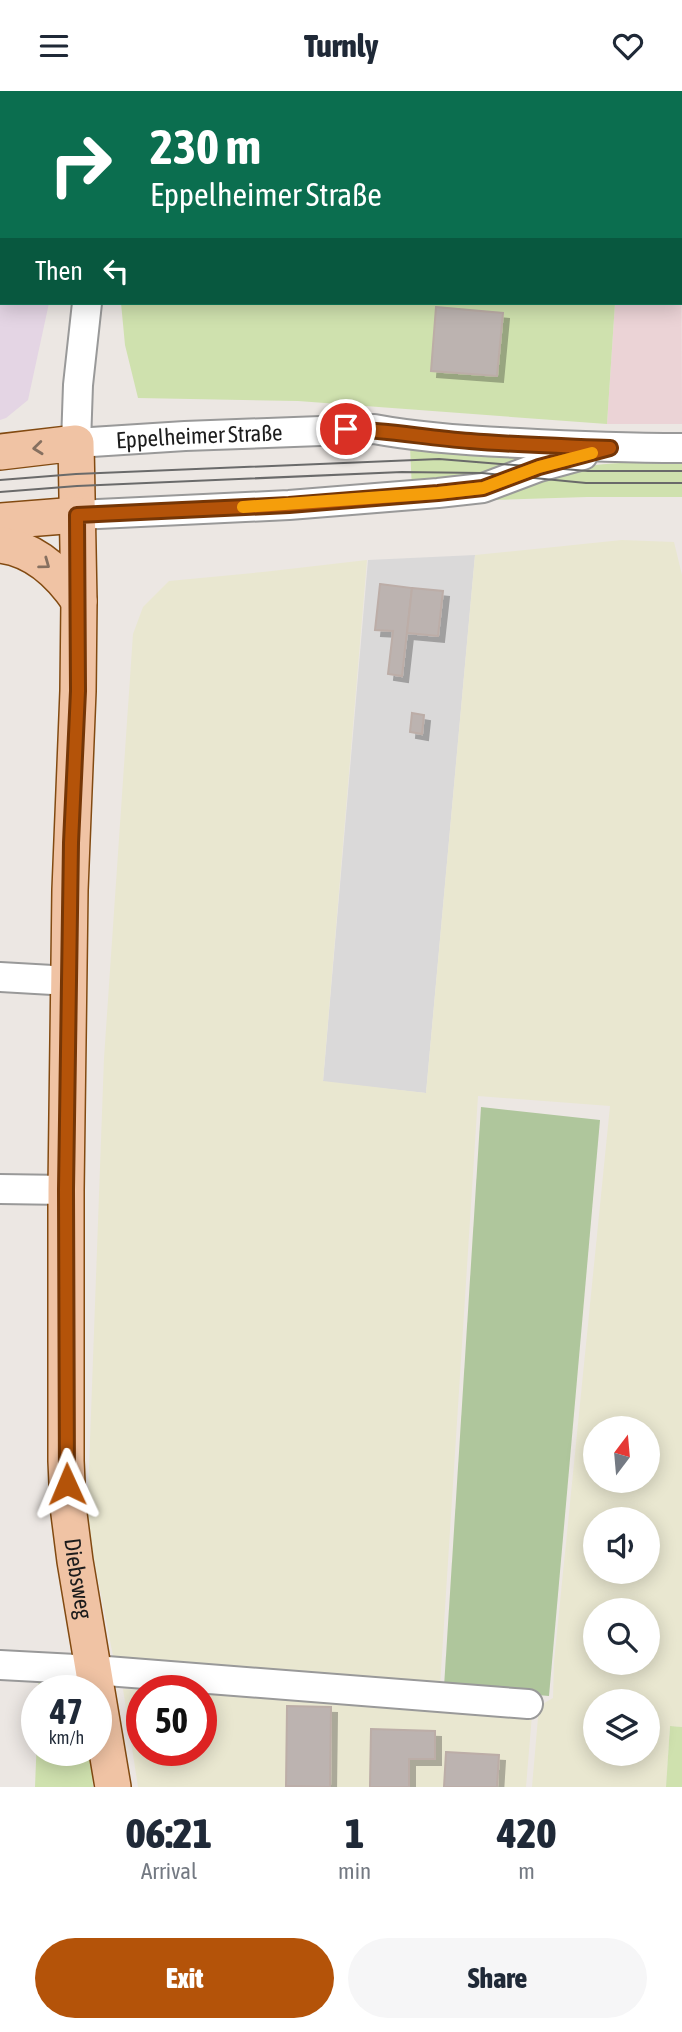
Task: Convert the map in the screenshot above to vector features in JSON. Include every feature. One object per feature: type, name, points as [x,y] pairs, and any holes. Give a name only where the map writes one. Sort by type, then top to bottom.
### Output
[{"type":"main road","name":"Eppelheimer Straße","points":[[0,452],[76,443]]},
{"type":"main road","name":"Diebsweg","points":[[76,443],[79,601],[71,843],[66,1190],[66,1461],[68,1506],[113,1787]]},
{"type":"main road","name":"Eppelheimer Straße","points":[[0,521],[77,515]]},
{"type":"main road","points":[[0,545],[29,553],[54,570],[79,601]]},
{"type":"street","points":[[76,443],[78,385],[87,305]]},
{"type":"street","name":"Eppelheimer Straße","points":[[76,443],[152,437],[374,429],[472,441],[610,448],[682,448]]},
{"type":"street","name":"Eppelheimer Straße","points":[[77,515],[289,505],[483,488],[539,467],[610,448]]},
{"type":"street","points":[[0,977],[70,981]]},
{"type":"street","points":[[0,1189],[66,1190]]},
{"type":"street","points":[[0,1665],[528,1704]]},
{"type":"shaded area","points":[[0,305],[49,305],[28,400],[0,420]]},
{"type":"shaded area","points":[[615,305],[682,305],[682,424],[607,424]]},
{"type":"shaded area","points":[[622,540],[674,542],[682,575],[682,1727],[670,1726],[666,1787],[532,1787],[539,1706],[553,1698],[554,1662],[610,1106],[478,1096],[440,1686],[114,1661],[87,1523],[104,1058],[133,634],[143,607],[169,581],[367,560],[323,1081],[426,1093],[475,555]]},
{"type":"shaded area","points":[[475,555],[426,1093],[323,1082],[368,560]]},
{"type":"shaded area","points":[[217,1695],[532,1715],[526,1787],[138,1787],[135,1766],[217,1766]]},
{"type":"green space","points":[[121,305],[615,305],[607,424],[298,401],[138,398],[125,345]]},
{"type":"green space","points":[[410,446],[549,458],[412,491]]},
{"type":"green space","points":[[682,462],[682,497],[462,501],[541,477],[589,466]]},
{"type":"green space","points":[[481,1107],[600,1120],[549,1696],[444,1687]]},
{"type":"green space","points":[[670,1726],[682,1727],[682,1787],[666,1787]]},
{"type":"green space","points":[[36,1766],[92,1766],[93,1787],[35,1787]]},
{"type":"building","points":[[436,307],[503,313],[497,376],[431,371]]},
{"type":"building","points":[[380,584],[412,588],[402,676],[388,674],[393,631],[375,630]]},
{"type":"building","points":[[412,588],[443,591],[438,636],[407,633]]},
{"type":"building","points":[[412,713],[424,715],[422,734],[410,732]]},
{"type":"building","points":[[287,1706],[331,1707],[330,1787],[286,1786]]},
{"type":"building","points":[[371,1729],[435,1731],[435,1759],[409,1759],[409,1787],[370,1787]]},
{"type":"building","points":[[446,1752],[499,1755],[497,1787],[444,1787]]},
{"type":"tram line","points":[[0,480],[76,474],[439,459],[588,471],[682,471]]},
{"type":"tram line","points":[[0,492],[77,486],[402,472],[482,473],[586,483],[682,483]]},
{"type":"slow traffic","points":[[243,507],[483,488],[539,467],[592,453]]},
{"type":"route","points":[[67,1484],[66,1190],[71,843],[78,691],[77,515],[289,505],[483,488],[539,467],[610,448],[472,441],[374,429],[346,429]]}]
